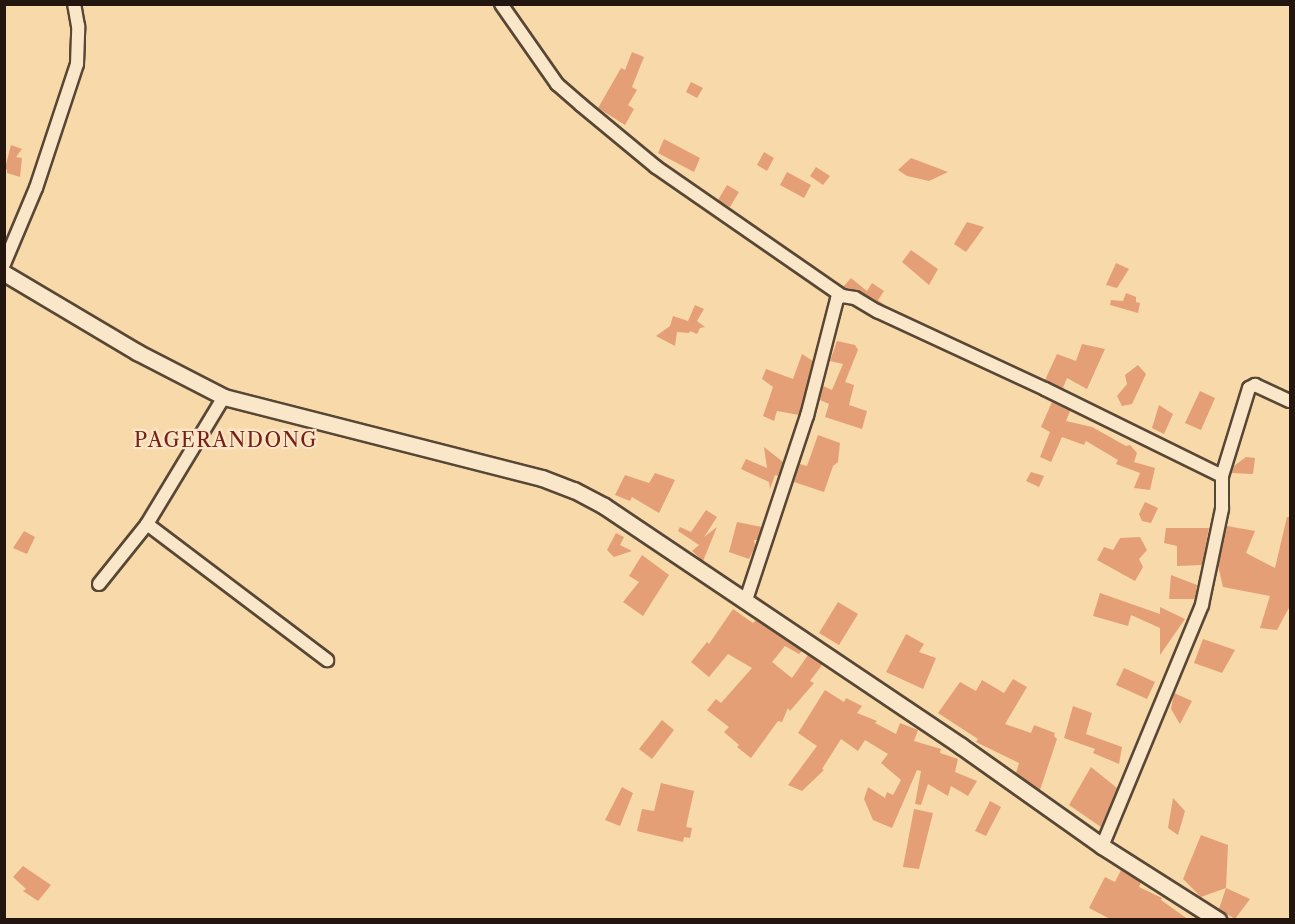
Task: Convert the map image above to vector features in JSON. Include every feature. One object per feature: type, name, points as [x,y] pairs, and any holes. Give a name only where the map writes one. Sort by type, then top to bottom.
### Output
[{"type":"street","points":[[4,264],[36,188],[77,64],[75,4]]},
{"type":"street","points":[[501,4],[557,84],[581,105],[656,167],[842,296],[855,298],[877,311],[1045,388],[1222,476]]},
{"type":"street","points":[[4,273],[137,352],[224,397],[542,478],[574,490],[604,506],[747,600],[1102,846],[1218,920]]},
{"type":"street","points":[[747,600],[807,416],[837,299],[842,296]]},
{"type":"street","points":[[1102,846],[1203,605],[1222,509],[1222,476],[1249,388],[1255,385],[1290,401]]},
{"type":"street","points":[[99,584],[147,524],[224,397]]},
{"type":"street","points":[[147,524],[327,660]]},
{"type":"building","points":[[632,52],[644,57],[632,87],[637,90],[628,105],[634,109],[625,125],[598,108],[621,68],[625,70]]},
{"type":"building","points":[[691,82],[703,88],[697,98],[686,92]]},
{"type":"building","points":[[664,139],[700,158],[694,172],[658,153]]},
{"type":"building","points":[[11,145],[22,149],[16,157],[22,158],[20,177],[7,173],[7,169],[4,172]]},
{"type":"building","points":[[764,152],[774,158],[767,171],[757,165]]},
{"type":"building","points":[[911,158],[948,172],[929,181],[907,176],[898,170]]},
{"type":"building","points":[[816,167],[830,176],[823,185],[810,176]]},
{"type":"building","points":[[787,172],[811,185],[804,198],[780,185]]},
{"type":"building","points":[[727,185],[739,192],[730,207],[718,200]]},
{"type":"building","points":[[967,222],[984,227],[966,252],[954,244]]},
{"type":"building","points":[[911,250],[938,269],[929,285],[902,262]]},
{"type":"building","points":[[1116,263],[1129,269],[1117,288],[1106,285]]},
{"type":"building","points":[[851,278],[867,291],[872,283],[884,291],[878,300],[886,306],[859,291],[843,287]]},
{"type":"building","points":[[1126,293],[1136,297],[1136,302],[1140,303],[1138,313],[1110,305],[1111,300],[1123,301]]},
{"type":"building","points":[[695,305],[704,309],[697,321],[705,327],[700,328],[697,334],[690,331],[689,333],[677,332],[675,346],[656,336],[670,326],[673,316],[688,321]]},
{"type":"building","points":[[837,341],[855,345],[858,350],[845,382],[854,385],[849,405],[867,411],[862,429],[825,417],[829,404],[820,400],[823,386],[832,390],[843,364],[830,361]]},
{"type":"building","points":[[1082,344],[1105,349],[1087,389],[1067,378],[1063,388],[1045,380],[1057,354],[1076,361]]},
{"type":"building","points":[[802,354],[813,361],[799,415],[777,411],[774,421],[763,416],[773,387],[762,379],[766,369],[793,379]]},
{"type":"building","points":[[1138,365],[1146,374],[1132,404],[1122,406],[1117,396],[1127,384],[1125,375]]},
{"type":"building","points":[[1200,391],[1215,398],[1201,430],[1185,423]]},
{"type":"building","points":[[1052,402],[1070,411],[1066,421],[1092,427],[1126,446],[1130,445],[1137,453],[1134,462],[1155,468],[1150,490],[1134,488],[1140,473],[1116,464],[1118,460],[1086,441],[1084,445],[1062,437],[1051,462],[1040,457],[1050,432],[1041,427]]},
{"type":"building","points":[[1159,405],[1173,414],[1164,434],[1152,428]]},
{"type":"building","points":[[818,435],[840,443],[838,462],[833,466],[824,492],[794,482],[800,464],[807,466]]},
{"type":"building","points":[[764,447],[783,462],[770,489],[769,482],[741,469],[746,459],[767,468]]},
{"type":"building","points":[[1246,457],[1255,458],[1253,474],[1232,473],[1234,466]]},
{"type":"building","points":[[1031,472],[1044,476],[1039,487],[1026,481]]},
{"type":"building","points":[[655,473],[675,480],[659,513],[632,497],[630,501],[615,495],[625,475],[649,483]]},
{"type":"building","points":[[1145,502],[1158,508],[1151,523],[1142,521],[1139,514]]},
{"type":"building","points":[[706,510],[717,517],[704,537],[717,527],[703,561],[692,551],[699,545],[678,531],[680,527],[691,532]]},
{"type":"building","points":[[1287,517],[1290,517],[1290,606],[1277,630],[1260,628],[1270,596],[1223,587],[1218,566],[1227,526],[1255,531],[1246,553],[1275,568]]},
{"type":"building","points":[[737,522],[762,527],[757,540],[754,540],[755,547],[749,559],[729,552]]},
{"type":"building","points":[[1166,528],[1209,528],[1202,565],[1177,566],[1177,546],[1164,543]]},
{"type":"building","points":[[24,531],[35,537],[27,554],[13,548]]},
{"type":"building","points":[[616,533],[624,537],[620,545],[632,551],[614,557],[607,550]]},
{"type":"building","points":[[1140,537],[1147,550],[1139,559],[1143,567],[1135,581],[1097,560],[1104,547],[1113,550],[1120,538]]},
{"type":"building","points":[[642,555],[669,575],[643,616],[623,602],[639,582],[629,576]]},
{"type":"building","points":[[1171,575],[1197,585],[1195,599],[1169,599]]},
{"type":"building","points":[[1100,593],[1160,614],[1160,607],[1185,619],[1160,655],[1160,628],[1131,615],[1128,626],[1093,616]]},
{"type":"building","points":[[838,602],[858,614],[839,645],[819,633]]},
{"type":"building","points":[[733,609],[753,623],[756,620],[802,651],[799,654],[785,646],[772,662],[792,678],[808,655],[822,665],[810,681],[814,683],[790,711],[788,708],[782,722],[778,721],[751,758],[724,732],[729,727],[707,710],[716,699],[721,703],[752,668],[728,654],[709,677],[691,662],[707,642],[709,644]]},
{"type":"building","points":[[906,634],[924,644],[919,652],[936,658],[923,689],[886,672]]},
{"type":"building","points":[[1203,639],[1235,650],[1222,673],[1194,663]]},
{"type":"building","points":[[1124,668],[1155,682],[1147,699],[1116,685]]},
{"type":"building","points":[[1013,679],[1027,687],[1005,724],[1031,733],[1034,725],[1055,733],[1054,736],[1057,739],[1040,790],[1016,773],[1019,763],[976,742],[978,739],[938,713],[960,682],[976,691],[982,680],[1004,693]]},
{"type":"building","points":[[825,690],[844,702],[846,698],[862,706],[857,713],[877,721],[875,723],[896,734],[900,723],[918,730],[914,741],[941,749],[940,753],[958,759],[955,772],[977,781],[968,796],[951,786],[948,796],[928,784],[921,805],[915,804],[921,771],[917,770],[892,828],[873,820],[864,799],[868,787],[885,798],[887,792],[893,795],[901,780],[881,763],[888,754],[865,740],[858,751],[841,739],[822,769],[824,770],[802,791],[788,785],[817,746],[798,733]]},
{"type":"building","points":[[1174,693],[1192,701],[1180,724],[1171,709]]},
{"type":"building","points":[[1073,706],[1092,713],[1086,734],[1122,747],[1119,764],[1093,753],[1095,749],[1064,738]]},
{"type":"building","points":[[662,720],[674,730],[652,759],[639,749]]},
{"type":"building","points":[[1091,767],[1117,788],[1101,827],[1069,805]]},
{"type":"building","points":[[661,783],[694,791],[686,827],[692,828],[690,838],[684,837],[683,842],[637,831],[642,809],[654,811]]},
{"type":"building","points":[[622,787],[633,793],[620,826],[605,820]]},
{"type":"building","points":[[1173,798],[1185,811],[1178,835],[1168,828]]},
{"type":"building","points":[[990,801],[1001,807],[986,836],[975,831]]},
{"type":"building","points":[[914,809],[933,813],[919,869],[903,867]]},
{"type":"building","points":[[1201,835],[1228,845],[1226,888],[1201,897],[1183,879]]},
{"type":"building","points":[[23,866],[51,885],[38,901],[23,891],[26,889],[13,877]]},
{"type":"building","points":[[1121,870],[1141,882],[1139,887],[1162,898],[1161,900],[1189,920],[1112,920],[1089,908],[1105,877],[1115,882]]},
{"type":"building","points":[[1226,888],[1250,899],[1235,919],[1219,909]]},
{"type":"district","name":"PAGERANDONG","points":[[226,440]]}]
